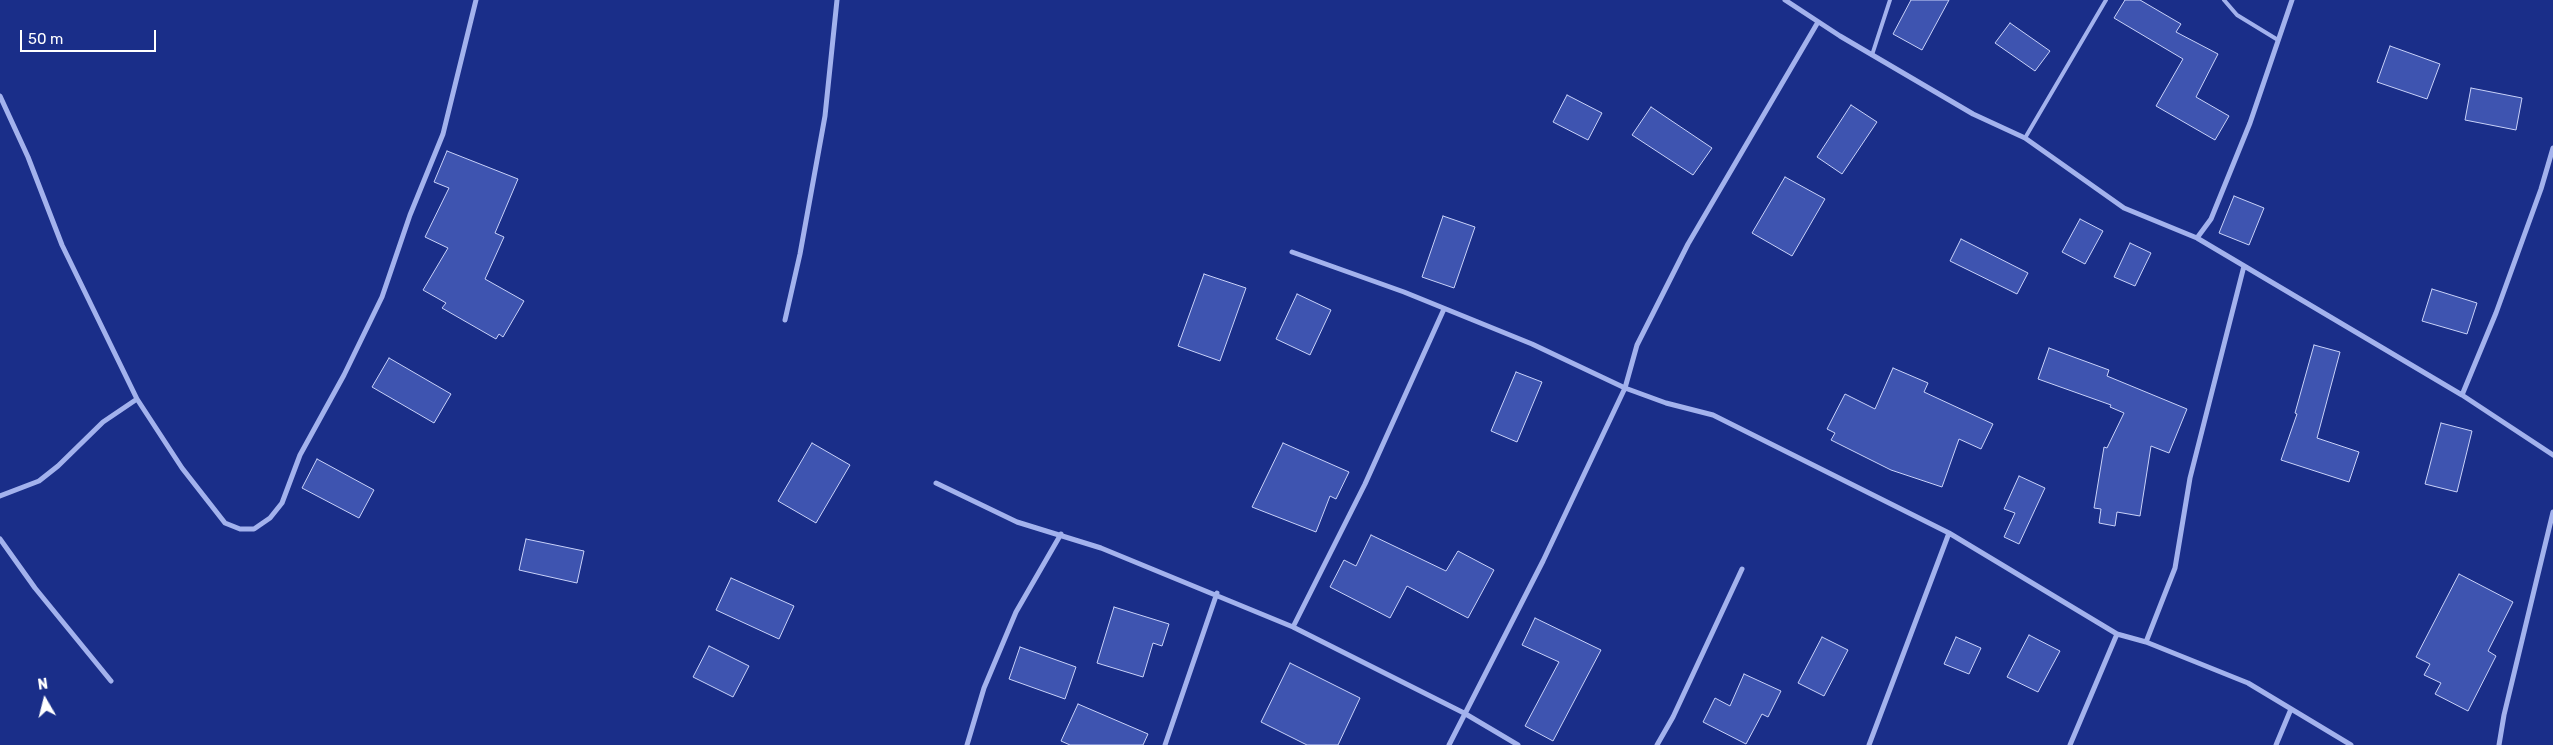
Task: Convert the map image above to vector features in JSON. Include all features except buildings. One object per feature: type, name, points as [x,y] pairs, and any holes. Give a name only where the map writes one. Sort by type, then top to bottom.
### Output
[{"type":"street","points":[[0,96],[28,157],[62,245],[137,399],[182,468],[225,523],[240,529],[254,529],[270,518],[282,503],[300,455],[344,375],[382,297],[410,214],[443,134],[476,0]]},
{"type":"street","points":[[784,320],[800,254],[825,116],[837,0]]},
{"type":"street","points":[[1785,0],[1872,55],[1973,114],[2025,138],[2124,208],[2197,238],[2462,395],[2553,455]]},
{"type":"street","points":[[2197,238],[2211,219],[2250,123],[2292,0]]},
{"type":"street","points":[[1450,745],[1543,561],[1624,388],[1637,345],[1688,244],[1818,22]]},
{"type":"street","points":[[2462,395],[2499,304],[2541,189],[2553,148]]},
{"type":"street","points":[[1292,252],[1532,344],[1624,388],[1666,403],[1713,414],[1949,533],[2117,634],[2146,642],[2248,683],[2351,745]]},
{"type":"street","points":[[2146,642],[2175,568],[2190,478],[2244,266]]},
{"type":"street","points":[[1294,626],[1365,484],[1444,309]]},
{"type":"street","points":[[0,496],[39,481],[58,466],[103,422],[137,399]]},
{"type":"street","points":[[936,483],[1017,522],[1061,534],[1101,548],[1217,593],[1294,626],[1464,714],[1518,745]]},
{"type":"street","points":[[2499,745],[2504,715],[2553,512]]},
{"type":"street","points":[[1869,745],[1949,533]]},
{"type":"street","points":[[967,745],[984,688],[1016,612],[1061,534]]},
{"type":"street","points":[[0,539],[35,588],[111,681]]},
{"type":"street","points":[[1657,745],[1673,717],[1742,569]]},
{"type":"street","points":[[1165,745],[1217,593]]},
{"type":"street","points":[[2070,745],[2117,634]]},
{"type":"street","points":[[2276,745],[2291,708]]},
{"type":"lane","points":[[1872,55],[1890,0]]},
{"type":"lane","points":[[2025,138],[2106,0]]},
{"type":"lane","points":[[2224,0],[2237,15],[2278,40]]}]
